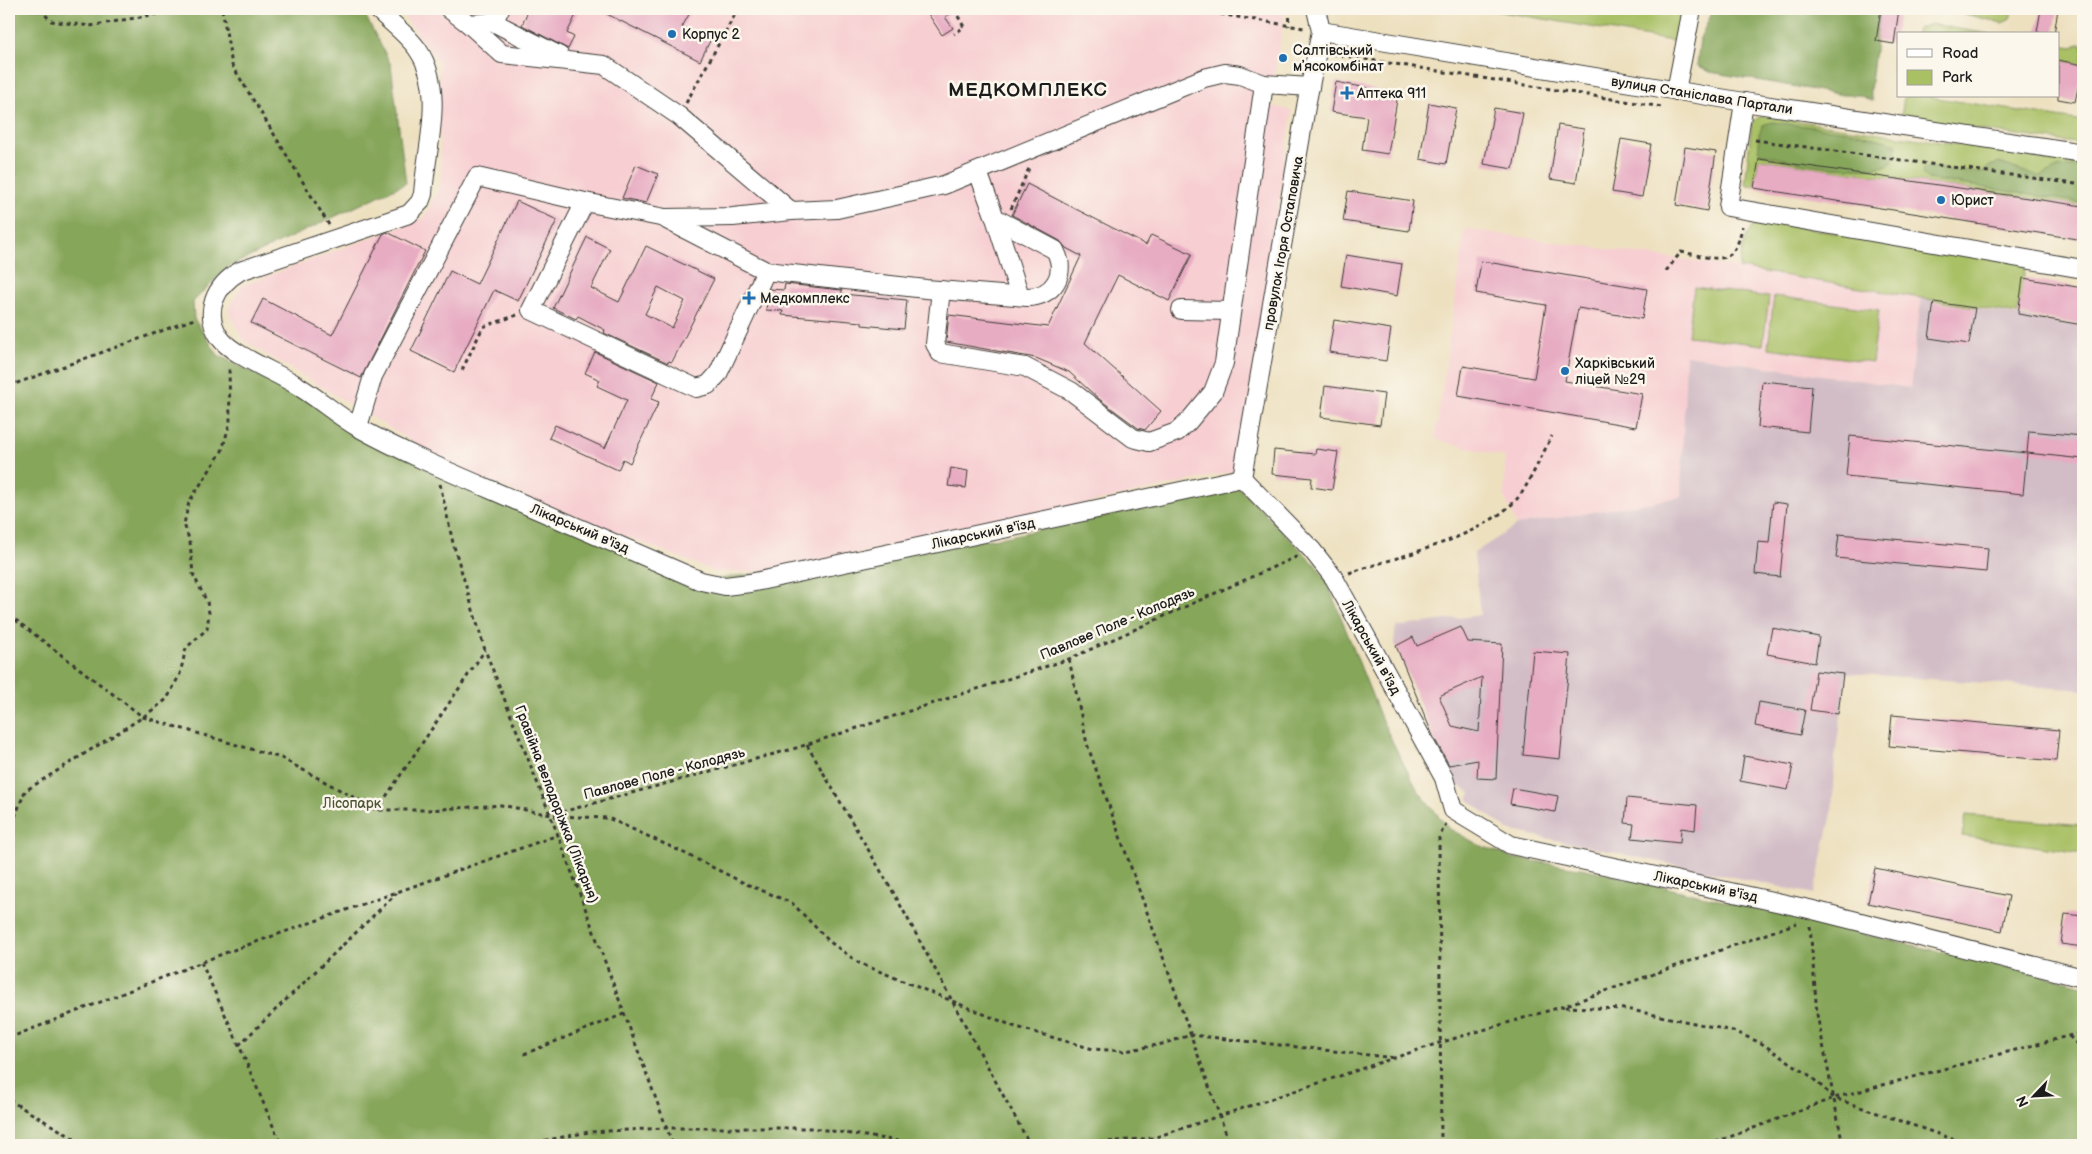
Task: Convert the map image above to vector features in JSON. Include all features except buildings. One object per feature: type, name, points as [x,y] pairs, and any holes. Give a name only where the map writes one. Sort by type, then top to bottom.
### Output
[{"type":"street","points":[[212,313],[214,300],[219,288],[228,278],[240,271],[409,214],[420,202],[423,194],[434,98],[429,73],[418,50],[377,9]]},
{"type":"street","points":[[449,9],[469,24],[502,54],[567,59],[604,65],[679,116],[791,211]]},
{"type":"street","name":"провулок Ігоря Остаповича","points":[[1242,478],[1310,87],[1322,31],[1316,9]]},
{"type":"street","points":[[1676,91],[1692,9]]},
{"type":"street","points":[[469,24],[496,16],[567,59]]},
{"type":"street","name":"вулиця Станіслава Партали","points":[[1322,31],[1744,102],[2083,153]]},
{"type":"street","points":[[358,427],[373,376],[477,177],[665,218],[733,217],[791,211],[837,209],[944,185],[1204,78],[1226,73],[1240,75],[1264,84],[1310,87]]},
{"type":"street","points":[[941,290],[934,344],[940,353],[1025,367],[1071,391],[1133,438],[1149,442],[1177,432],[1213,392],[1224,363],[1264,84]]},
{"type":"street","points":[[1744,102],[1728,207],[2083,269]]},
{"type":"street","points":[[978,172],[1000,220],[1020,296]]},
{"type":"street","points":[[585,202],[531,310],[696,388],[708,384],[718,374],[766,271]]},
{"type":"street","points":[[665,218],[766,271],[941,290],[1039,297],[1049,290],[1059,275],[1058,256],[1051,246],[1000,220]]},
{"type":"street","points":[[1181,310],[1231,311]]},
{"type":"street","name":"Лікарський в'їзд","points":[[212,313],[214,326],[220,338],[229,347],[295,384],[358,427],[436,466],[701,581],[726,586],[1242,478],[1312,550],[1334,578],[1444,778],[1453,810],[1511,845],[1809,909],[2083,978]]},
{"type":"path","points":[[40,9],[51,21],[90,26],[185,9]]},
{"type":"path","points":[[222,9],[232,65],[324,215],[334,239]]},
{"type":"path","points":[[679,116],[738,9]]},
{"type":"path","points":[[954,9],[964,27],[954,34]]},
{"type":"path","points":[[1189,9],[1322,31]]},
{"type":"path","points":[[1288,9],[1289,26]]},
{"type":"path","points":[[1317,52],[1671,108]]},
{"type":"path","points":[[1739,138],[2083,186]]},
{"type":"path","points":[[1000,220],[1032,162]]},
{"type":"path","points":[[1666,271],[1681,252],[1722,258],[1733,254],[1740,243],[1745,210]]},
{"type":"path","points":[[462,370],[483,327],[531,310]]},
{"type":"path","points":[[9,386],[212,313]]},
{"type":"path","points":[[9,832],[25,791],[167,700],[180,674],[186,648],[206,629],[209,613],[193,574],[190,542],[184,524],[189,502],[222,451],[230,422],[228,390],[229,347]]},
{"type":"path","points":[[1334,578],[1466,534],[1490,521],[1517,500],[1552,436]]},
{"type":"path","name":"Гравійна велодоріжка (Лікарня)","points":[[436,466],[454,543],[485,650],[551,815],[673,1145]]},
{"type":"path","name":"Павлове Поле - Колодязь","points":[[9,614],[143,717],[281,758],[377,810],[427,810],[501,804],[551,815],[807,745],[1069,658],[1312,550]]},
{"type":"path","points":[[377,810],[485,650]]},
{"type":"path","points":[[1069,658],[1088,744],[1230,1145]]},
{"type":"path","points":[[807,745],[896,896],[1030,1145]]},
{"type":"path","points":[[1441,1145],[1439,837],[1453,810]]},
{"type":"path","points":[[551,815],[608,818],[744,883],[792,903],[830,942],[859,963],[1012,1026],[1093,1050],[1126,1051],[1162,1044],[1191,1035],[1395,1058]]},
{"type":"path","points":[[9,1038],[201,962],[558,835]]},
{"type":"path","points":[[239,1045],[398,892]]},
{"type":"path","points":[[1809,909],[1817,1014],[1843,1145]]},
{"type":"path","points":[[1069,1145],[1153,1138],[1439,1043],[1561,1007],[1798,923]]},
{"type":"path","points":[[201,962],[239,1045],[280,1145]]},
{"type":"path","points":[[1561,1007],[1626,1009],[1733,1031],[1769,1048],[1809,1075],[1834,1098],[1970,1145]]},
{"type":"path","points":[[524,1054],[624,1014]]},
{"type":"path","points":[[1708,1145],[1834,1098],[2083,1032]]},
{"type":"path","points":[[2070,1036],[2083,1050]]},
{"type":"path","points":[[9,1100],[85,1145]]},
{"type":"path","points":[[521,1145],[588,1132],[666,1128],[812,1128],[925,1145]]},
{"type":"shaded area","name":"Медкомплекс","points":[[399,9],[1285,9],[1270,105],[1292,111],[1239,470],[778,571],[716,572],[460,470],[243,340],[228,310],[241,286],[424,218],[441,184],[439,63]]},
{"type":"shaded area","name":"Харківський ліцей №29","points":[[1465,229],[1922,294],[1910,388],[1686,355],[1681,497],[1517,525],[1504,496],[1505,457],[1435,439]]},
{"type":"shaded area","points":[[1922,294],[1934,302],[2083,326],[2083,690],[1847,673],[1835,757],[1832,813],[1814,894],[1508,830],[1468,800],[1471,793],[1456,784],[1439,760],[1433,735],[1394,641],[1396,627],[1480,615],[1474,553],[1517,525],[1681,497],[1686,355],[1910,388]]},
{"type":"green space","name":"Лісопарк","points":[[9,9],[362,9],[391,65],[406,183],[228,267],[193,302],[194,319],[218,355],[436,466],[697,582],[1005,537],[1239,488],[1314,563],[1327,582],[1381,718],[1400,757],[1417,789],[1448,828],[1479,845],[1513,858],[1586,869],[2083,985],[2083,1145],[9,1145]]},
{"type":"green space","points":[[1485,9],[1689,9],[1678,42]]},
{"type":"green space","points":[[1714,9],[1880,9],[1870,91],[1873,101],[1859,95],[1843,95],[1710,72],[1697,65],[1700,38]]},
{"type":"green space","points":[[1944,9],[2014,9],[2009,20],[2002,23]]},
{"type":"green space","points":[[1931,24],[1977,32],[1917,32],[1919,28]]},
{"type":"green space","points":[[2083,44],[2082,65],[2060,60],[2060,45],[2073,47]]},
{"type":"green space","points":[[1904,98],[1937,98],[2083,121],[2083,144],[1901,119]]},
{"type":"green space","points":[[1763,116],[2083,163],[2083,206],[1759,159],[1754,187],[1745,184],[1752,123],[1757,118]]},
{"type":"green space","points":[[1772,122],[1854,132],[1897,144],[1892,163],[1881,167],[1847,168],[1786,160],[1759,152],[1759,134],[1763,125]]},
{"type":"green space","points":[[1999,163],[2040,177],[2056,168],[2064,166],[2083,169],[2083,203],[1928,179],[1922,174],[1923,167],[1982,173],[1990,166]]},
{"type":"green space","points":[[1760,221],[2026,263],[2018,314],[1739,268],[1747,236],[1754,225]]},
{"type":"green space","points":[[1694,287],[1769,297],[1763,345],[1688,336]]},
{"type":"green space","points":[[1774,296],[1879,310],[1872,362],[1768,348]]},
{"type":"green space","points":[[1966,815],[2083,825],[2083,853],[1962,836]]},
{"type":"place","name":"Корпус 2","points":[[672,34]]},
{"type":"place","name":"Салтівський мʼясокомбінат","points":[[1283,58]]},
{"type":"place","name":"Аптека 911","points":[[1347,93]]},
{"type":"place","name":"Юрист","points":[[1941,200]]},
{"type":"place","name":"Медкомплекс","points":[[749,298]]},
{"type":"place","name":"Харківський ліцей №29","points":[[1565,371]]},
{"type":"district","name":"МЕДКОМПЛЕКС","points":[[1028,89]]}]
